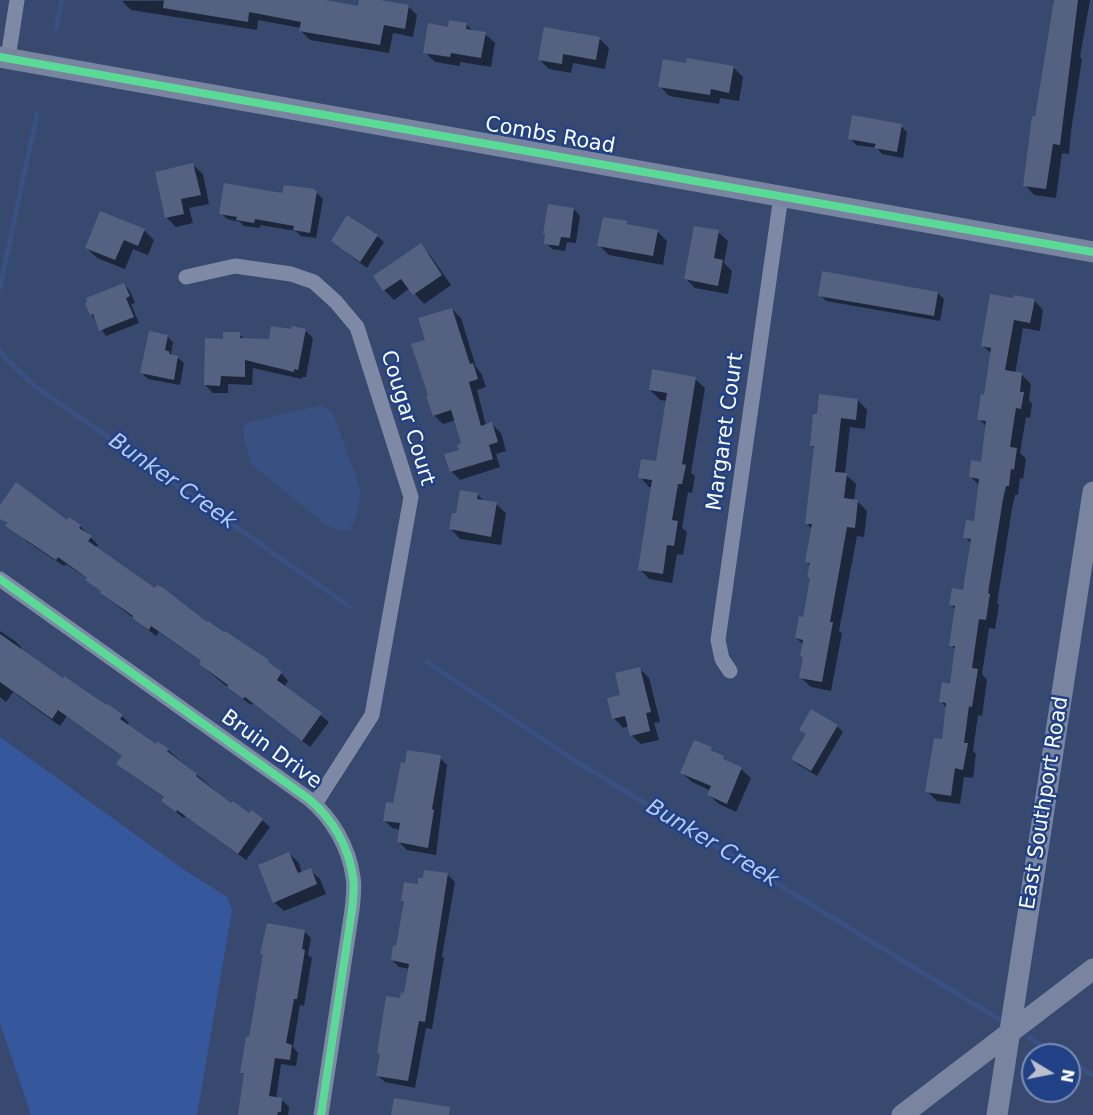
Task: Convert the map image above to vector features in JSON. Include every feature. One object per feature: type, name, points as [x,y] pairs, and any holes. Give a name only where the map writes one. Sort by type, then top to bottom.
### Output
[{"type":"street","points":[[4,57],[17,0]]},
{"type":"street","name":"Combs Road","points":[[4,57],[1093,252]]},
{"type":"street","name":"Margaret Court","points":[[730,671],[722,659],[718,640],[781,196]]},
{"type":"street","name":"Cougar Court","points":[[186,277],[235,266],[291,274],[314,282],[336,302],[357,327],[411,497],[372,715],[315,804]]},
{"type":"street","name":"East Southport Road","points":[[997,1115],[1093,492]]},
{"type":"street","name":"Bruin Drive","points":[[0,579],[315,804],[331,822],[348,853],[354,879],[352,910],[321,1115]]},
{"type":"street","points":[[902,1115],[1093,969]]},
{"type":"shaded area","points":[[322,405],[333,414],[361,491],[356,516],[350,530],[341,531],[326,525],[252,465],[243,436],[245,423]]},
{"type":"shaded area","points":[[0,737],[186,871],[227,897],[232,910],[197,1115],[31,1115],[0,1023]]},
{"type":"building","points":[[164,0],[325,0],[358,6],[359,0],[380,0],[409,5],[405,29],[384,25],[380,45],[299,31],[301,22],[249,12],[248,22],[163,8]]},
{"type":"building","points":[[1054,0],[1078,0],[1060,145],[1053,144],[1046,189],[1023,186],[1032,116],[1035,117]]},
{"type":"building","points":[[449,20],[467,23],[466,29],[486,32],[481,58],[451,53],[450,57],[423,53],[428,23],[448,27]]},
{"type":"building","points":[[544,27],[600,37],[596,60],[563,54],[562,64],[538,60]]},
{"type":"building","points":[[687,58],[734,66],[729,93],[711,89],[710,95],[658,87],[663,59],[686,63]]},
{"type":"building","points":[[852,115],[902,124],[897,152],[874,148],[876,144],[848,139]]},
{"type":"building","points":[[193,163],[201,195],[181,199],[184,214],[165,218],[155,172]]},
{"type":"building","points":[[224,183],[282,193],[284,185],[315,189],[317,191],[310,233],[293,230],[294,226],[255,219],[254,223],[219,214]]},
{"type":"building","points":[[548,204],[574,208],[570,238],[561,237],[559,246],[544,244],[545,234],[543,234]]},
{"type":"building","points":[[100,211],[145,229],[138,246],[124,240],[115,260],[85,248]]},
{"type":"building","points":[[347,215],[378,235],[360,262],[331,241]]},
{"type":"building","points":[[603,217],[628,221],[627,224],[658,230],[653,256],[597,246]]},
{"type":"building","points":[[694,226],[719,230],[714,258],[723,260],[718,286],[684,279]]},
{"type":"building","points":[[421,243],[442,275],[413,295],[401,279],[383,291],[373,276]]},
{"type":"building","points":[[822,271],[938,292],[934,316],[818,296]]},
{"type":"building","points":[[124,283],[130,296],[126,298],[134,317],[99,331],[93,314],[90,315],[85,303],[86,298]]},
{"type":"building","points":[[990,294],[1035,299],[1030,323],[1014,320],[1005,370],[1022,373],[1020,392],[1024,392],[1021,409],[1016,408],[1010,447],[1017,448],[1014,470],[1011,469],[1009,486],[1006,486],[1003,499],[986,620],[979,619],[972,668],[978,669],[972,707],[969,706],[964,743],[968,743],[963,770],[955,768],[951,796],[925,792],[934,738],[942,739],[946,703],[939,702],[942,682],[950,684],[955,646],[949,646],[955,606],[949,605],[952,588],[963,590],[971,539],[963,538],[966,520],[974,521],[979,479],[969,477],[971,460],[981,462],[986,421],[977,420],[981,394],[984,395],[991,348],[981,346]]},
{"type":"building","points":[[452,308],[470,364],[473,363],[478,379],[469,382],[481,426],[492,422],[498,442],[489,445],[493,459],[450,472],[444,454],[459,450],[457,445],[461,443],[451,410],[433,416],[411,344],[425,340],[418,318]]},
{"type":"building","points":[[271,326],[306,329],[298,370],[294,369],[294,372],[245,360],[245,377],[221,376],[220,386],[204,385],[205,338],[223,339],[223,332],[240,332],[240,338],[269,339]]},
{"type":"building","points":[[149,331],[168,335],[165,350],[170,352],[169,354],[178,356],[174,380],[140,373]]},
{"type":"building","points":[[652,369],[696,377],[682,464],[686,465],[682,484],[678,484],[672,520],[678,521],[674,546],[667,545],[663,574],[638,570],[652,480],[638,478],[641,459],[656,461],[667,393],[649,390]]},
{"type":"building","points":[[819,394],[858,399],[856,420],[841,418],[835,472],[847,473],[844,498],[858,500],[855,528],[847,527],[822,682],[799,678],[803,640],[795,638],[799,616],[803,617],[810,578],[807,577],[810,563],[805,562],[812,524],[805,524],[814,446],[810,446],[813,414],[817,414]]},
{"type":"building","points":[[16,482],[67,520],[69,517],[81,525],[79,528],[92,536],[88,541],[155,588],[157,585],[162,587],[207,622],[269,660],[268,662],[282,672],[277,680],[322,713],[302,741],[245,697],[243,699],[227,687],[228,685],[199,664],[201,661],[151,626],[149,630],[132,618],[133,616],[85,580],[87,578],[58,557],[56,560],[5,526],[7,523],[0,519],[0,505]]},
{"type":"building","points":[[460,490],[478,493],[477,499],[497,502],[491,537],[449,529],[452,513],[456,513]]},
{"type":"building","points":[[0,634],[63,678],[64,676],[108,704],[123,715],[120,719],[156,744],[157,741],[169,749],[167,751],[231,803],[233,801],[249,813],[252,810],[263,819],[238,854],[161,801],[164,797],[116,764],[122,756],[58,710],[52,719],[0,682]]},
{"type":"building","points":[[640,667],[651,712],[646,713],[650,731],[630,736],[625,716],[612,719],[607,698],[620,695],[615,673]]},
{"type":"building","points":[[811,709],[838,725],[811,771],[791,759],[806,734],[799,730]]},
{"type":"building","points":[[694,740],[712,747],[711,750],[724,756],[723,759],[742,767],[727,804],[707,795],[711,786],[680,773]]},
{"type":"building","points":[[407,750],[441,757],[428,848],[397,842],[400,823],[383,821],[386,802],[393,803],[401,762],[405,763]]},
{"type":"building","points":[[289,852],[298,873],[311,868],[317,884],[273,903],[258,865]]},
{"type":"building","points":[[424,870],[448,873],[425,1022],[419,1021],[408,1081],[376,1076],[380,1054],[377,1053],[386,996],[400,998],[401,992],[404,993],[409,964],[391,960],[393,945],[396,946],[404,901],[401,901],[404,882],[418,884],[418,878],[423,878]]},
{"type":"building","points":[[267,923],[305,930],[302,949],[305,950],[297,999],[294,999],[286,1043],[292,1045],[290,1060],[275,1058],[269,1096],[282,1098],[281,1112],[277,1115],[238,1115],[244,1073],[240,1073],[246,1037],[249,1037],[263,954],[260,954]]},
{"type":"building","points":[[394,1098],[450,1107],[449,1115],[391,1115]]},
{"type":"waterway","name":"Bunker Creek","points":[[56,28],[62,0]]},
{"type":"waterway","name":"Bunker Creek","points":[[0,287],[37,114]]},
{"type":"waterway","name":"Bunker Creek","points":[[0,350],[5,358],[36,387],[350,607]]},
{"type":"waterway","name":"Bunker Creek","points":[[427,662],[571,758],[1000,1020]]},
{"type":"waterway","name":"Bunker Creek","points":[[1030,1038],[1038,1043]]},
{"type":"waterway","name":"Bunker Creek","points":[[1081,1068],[1093,1075]]},
{"type":"cycle path","points":[[0,57],[1093,252]]},
{"type":"cycle path","points":[[0,579],[309,799],[325,815],[338,834],[351,866],[354,893],[321,1115]]}]
